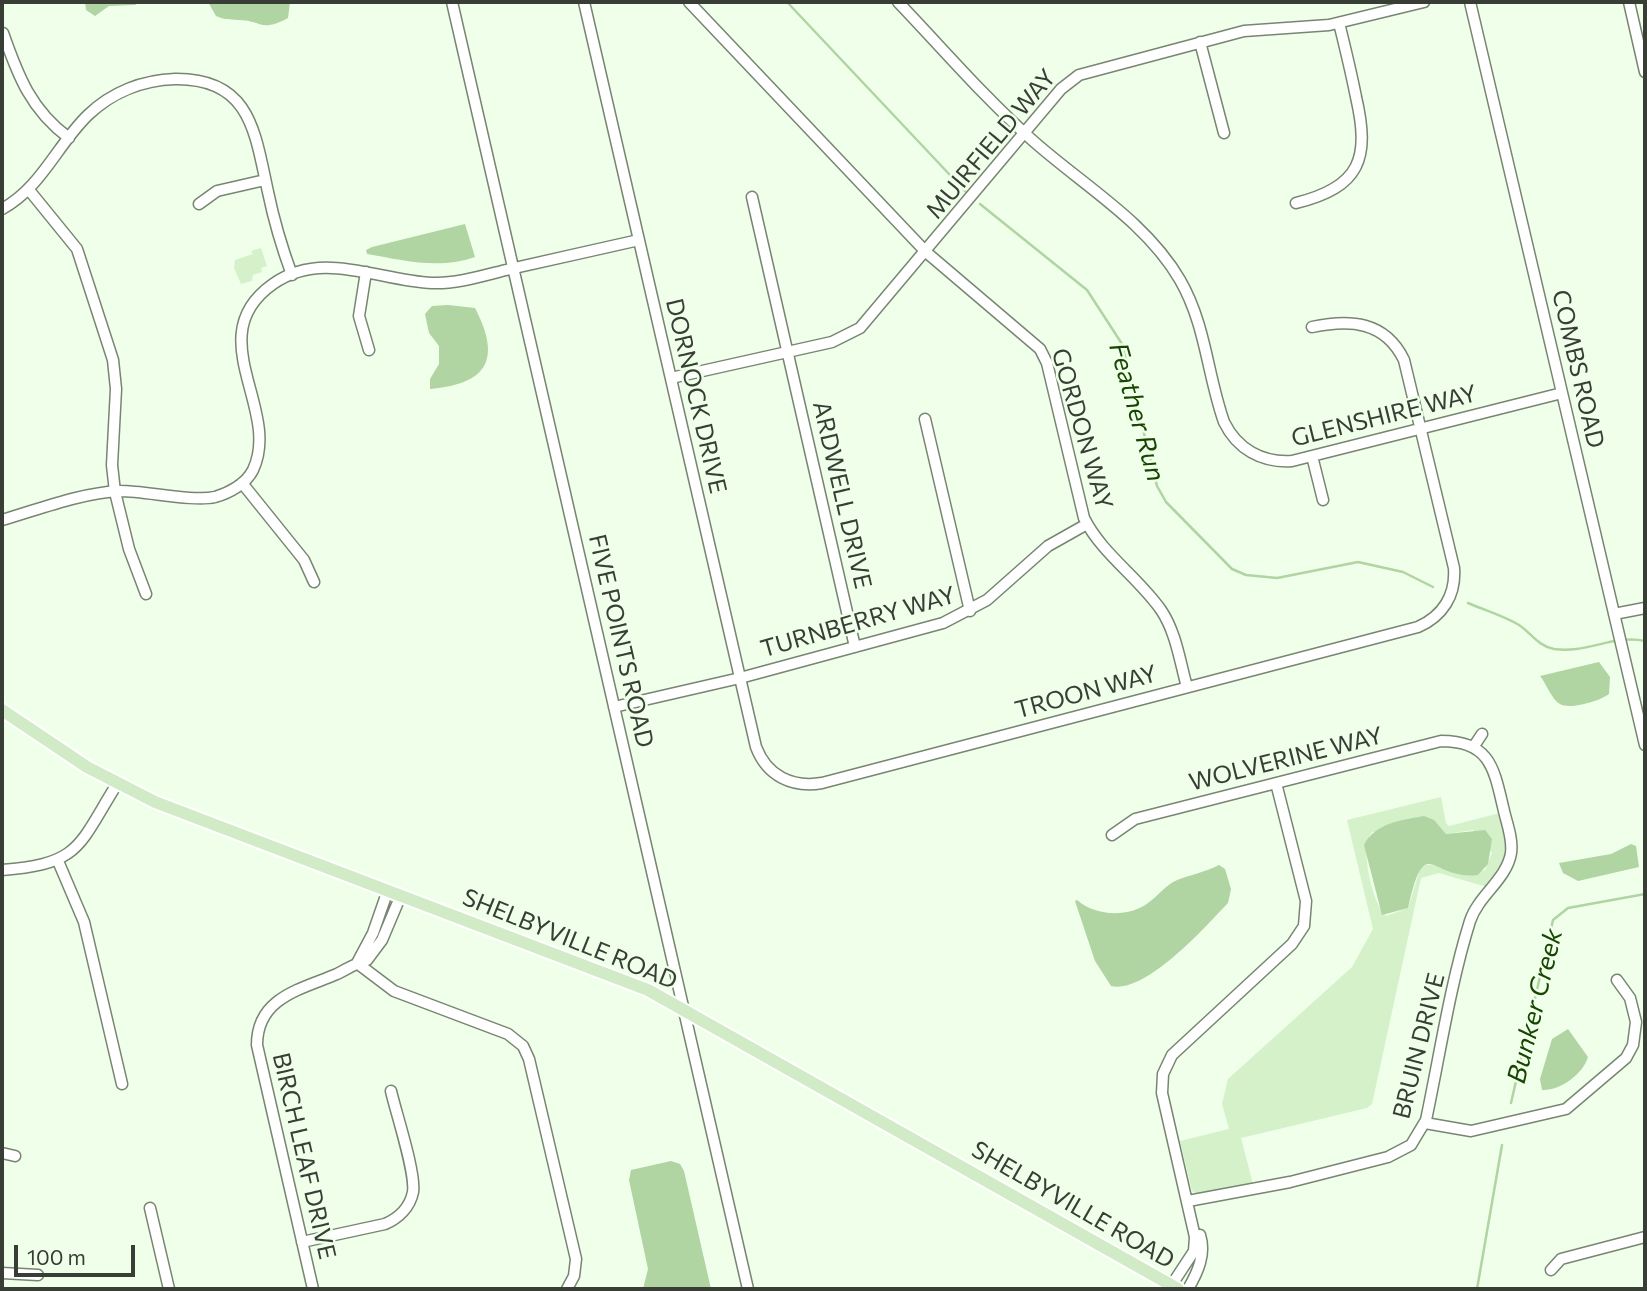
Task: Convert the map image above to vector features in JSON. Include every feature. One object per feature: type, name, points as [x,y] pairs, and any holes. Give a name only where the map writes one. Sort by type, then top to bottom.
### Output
[{"type":"main road","name":"SHELBYVILLE ROAD","points":[[2,710],[117,784],[176,810],[631,982],[684,1007],[1175,1287]]},
{"type":"street","name":"FIVE POINTS ROAD","points":[[452,2],[748,1289]]},
{"type":"street","name":"DORNOCK DRIVE","points":[[584,2],[760,756],[771,771],[793,783]]},
{"type":"street","name":"GORDON WAY","points":[[690,2],[926,252],[1042,351],[1087,524],[1162,611],[1172,633],[1187,687]]},
{"type":"street","points":[[898,2],[1025,134]]},
{"type":"street","name":"MUIRFIELD WAY","points":[[671,378],[840,340],[860,328],[1061,89],[1079,75],[1259,29],[1339,23],[1424,2]]},
{"type":"street","name":"COMBS ROAD","points":[[1471,2],[1645,745]]},
{"type":"street","points":[[1629,2],[1645,72]]},
{"type":"street","points":[[1296,203],[1336,190],[1353,174],[1362,153],[1363,127],[1339,23]]},
{"type":"street","points":[[3,33],[29,98],[48,122],[69,138]]},
{"type":"street","points":[[1200,42],[1224,133]]},
{"type":"street","points":[[2,209],[29,190],[69,138],[100,104],[141,84],[165,79],[195,80],[227,92],[243,107],[252,124],[278,236],[292,275]]},
{"type":"street","name":"GLENSHIRE WAY","points":[[1025,134],[1138,229],[1172,267],[1199,321],[1227,428],[1244,448],[1261,457],[1284,462],[1562,393]]},
{"type":"street","points":[[199,204],[217,191],[265,180]]},
{"type":"street","points":[[29,190],[77,249],[113,360],[116,389],[112,465],[129,549],[146,594]]},
{"type":"street","name":"ARDWELL DRIVE","points":[[752,197],[855,647]]},
{"type":"street","points":[[2,520],[116,492],[211,498],[242,483],[252,472],[261,444],[243,362],[243,328],[260,295],[292,275],[327,267],[435,283],[639,240]]},
{"type":"street","points":[[366,272],[359,316],[369,350]]},
{"type":"street","name":"TROON WAY","points":[[793,783],[822,783],[1389,635],[1432,620],[1446,605],[1454,583],[1453,564],[1406,364],[1390,339],[1371,327],[1357,322],[1338,321],[1312,327]]},
{"type":"street","points":[[925,419],[970,611]]},
{"type":"street","points":[[1312,456],[1322,500]]},
{"type":"street","points":[[242,483],[304,560],[314,582]]},
{"type":"street","name":"TURNBERRY WAY","points":[[614,706],[740,678],[943,623],[970,611],[1048,546],[1087,524]]},
{"type":"street","points":[[1614,614],[1645,608]]},
{"type":"street","points":[[1475,746],[1482,734]]},
{"type":"street","name":"WOLVERINE WAY","points":[[1112,835],[1135,819],[1441,741],[1459,741],[1475,746]]},
{"type":"street","name":"BRUIN DRIVE","points":[[1188,1201],[1290,1182],[1388,1157],[1411,1145],[1425,1123],[1470,919],[1506,867],[1511,855],[1511,842],[1495,772],[1488,758],[1475,746]]},
{"type":"street","points":[[1175,1287],[1194,1251],[1195,1237],[1162,1093],[1164,1070],[1172,1055],[1292,944],[1306,920],[1306,901],[1276,783]]},
{"type":"street","points":[[2,870],[34,868],[58,861],[76,848],[117,784]]},
{"type":"street","points":[[58,861],[84,922],[122,1084]]},
{"type":"street","points":[[388,890],[373,933],[357,961],[387,988],[508,1034],[523,1046],[530,1063],[576,1259],[576,1272],[567,1289]]},
{"type":"street","name":"BIRCH LEAF DRIVE","points":[[313,1289],[257,1035],[270,1009],[282,996],[375,953],[401,895]]},
{"type":"street","points":[[1425,1123],[1471,1131],[1566,1109],[1626,1058],[1633,1045],[1636,1022],[1630,998],[1617,980]]},
{"type":"street","points":[[302,1242],[385,1224],[409,1205],[413,1184],[391,1091]]},
{"type":"street","points":[[2,1153],[15,1156]]},
{"type":"street","points":[[1188,1201],[1201,1240],[1202,1253],[1188,1289]]},
{"type":"street","points":[[149,1208],[169,1289]]},
{"type":"street","points":[[1550,1269],[1561,1259],[1645,1237]]},
{"type":"street","points":[[2,1273],[38,1275]]},
{"type":"shaded area","points":[[85,2],[140,2],[135,5],[109,6],[95,16],[86,10]]},
{"type":"shaded area","points":[[208,2],[290,2],[288,18],[266,25],[216,16]]},
{"type":"shaded area","points":[[465,224],[475,257],[434,263],[367,254],[366,250],[372,247]]},
{"type":"shaded area","points":[[261,248],[267,266],[261,268],[262,272],[253,275],[252,281],[241,284],[234,268],[235,260]]},
{"type":"shaded area","points":[[432,306],[475,308],[483,326],[488,355],[484,366],[465,382],[430,389],[430,379],[439,364],[439,346],[429,333],[425,314]]},
{"type":"shaded area","points":[[1599,662],[1610,677],[1609,694],[1585,704],[1560,704],[1540,676]]},
{"type":"shaded area","points":[[1441,797],[1449,826],[1500,813],[1505,852],[1487,887],[1439,873],[1421,878],[1372,1104],[1367,1108],[1241,1138],[1253,1184],[1197,1194],[1192,1191],[1180,1141],[1229,1129],[1222,1104],[1228,1079],[1352,967],[1373,929],[1347,820]],"holes":[[[1439,828],[1446,834],[1473,830],[1492,853],[1485,870],[1466,873],[1437,865],[1421,866],[1408,908],[1386,916],[1376,900],[1369,875],[1367,850],[1372,832]]]},
{"type":"shaded area","points":[[1424,816],[1434,820],[1446,834],[1485,830],[1492,839],[1488,864],[1478,875],[1462,875],[1432,864],[1425,865],[1414,884],[1408,908],[1382,915],[1364,845],[1382,827]]},
{"type":"shaded area","points":[[1631,844],[1636,846],[1639,867],[1578,881],[1563,873],[1559,863],[1611,854]]},
{"type":"shaded area","points":[[1219,865],[1225,869],[1231,889],[1228,903],[1190,942],[1157,970],[1125,986],[1111,986],[1095,961],[1075,901],[1102,912],[1131,911],[1148,903],[1173,882]]},
{"type":"shaded area","points":[[1568,1029],[1588,1057],[1576,1075],[1556,1088],[1542,1090],[1540,1079],[1552,1039]]},
{"type":"shaded area","points":[[671,1161],[680,1164],[684,1171],[711,1289],[643,1289],[648,1269],[629,1180],[631,1170]]},
{"type":"waterway","name":"Feather Run","points":[[787,2],[966,192]]},
{"type":"waterway","name":"Feather Run","points":[[980,204],[1087,290],[1122,344],[1157,486],[1166,502],[1232,569],[1246,575],[1277,578],[1358,562],[1403,572],[1433,587]]},
{"type":"waterway","name":"Feather Run","points":[[1468,603],[1513,622],[1539,642],[1554,649],[1577,649],[1622,640],[1645,641]]},
{"type":"waterway","name":"Bunker Creek","points":[[1511,1103],[1553,920],[1568,908],[1645,894]]},
{"type":"waterway","name":"Bunker Creek","points":[[1477,1289],[1502,1145]]}]
